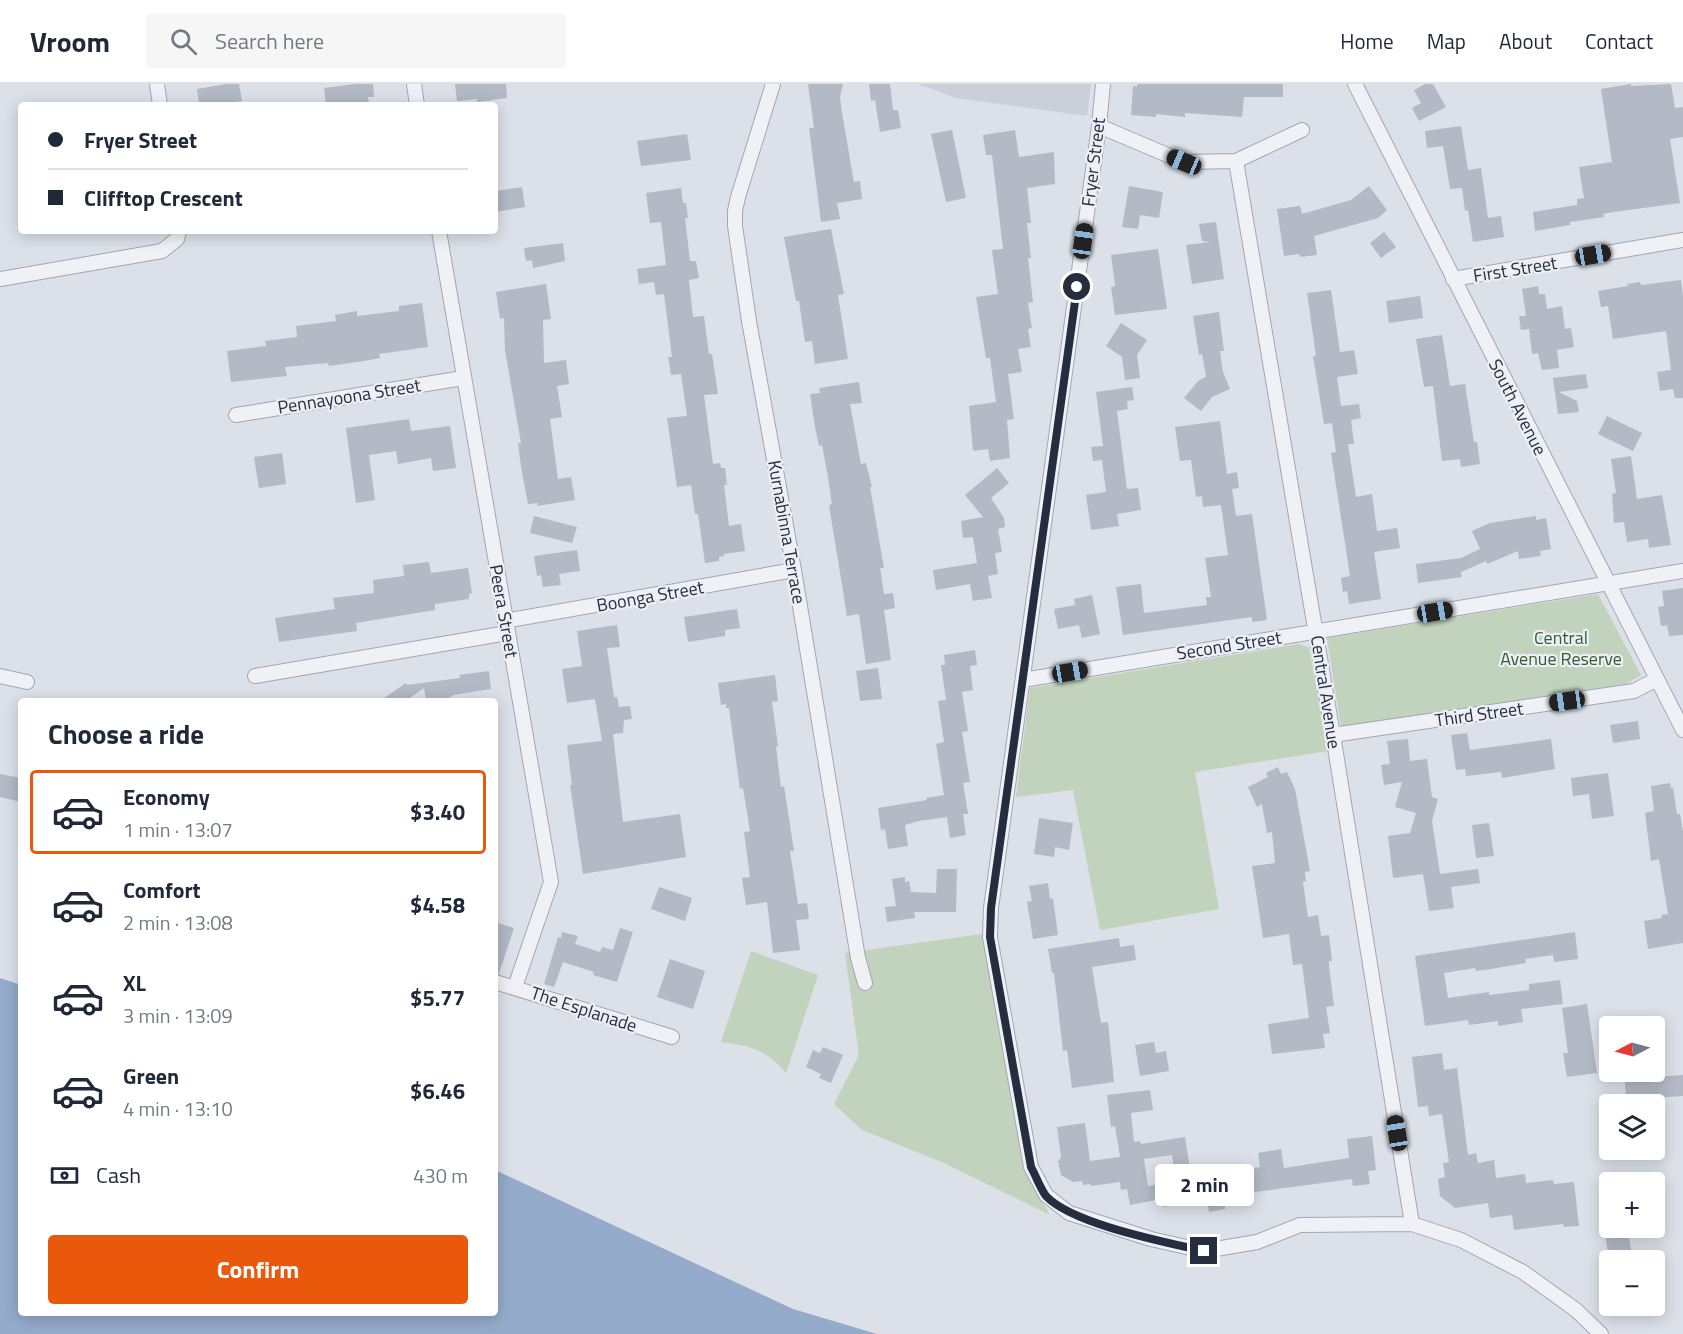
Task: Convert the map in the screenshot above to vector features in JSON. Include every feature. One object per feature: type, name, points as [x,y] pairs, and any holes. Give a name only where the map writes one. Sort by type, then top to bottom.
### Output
[{"type":"street","points":[[157,84],[160,102]]},
{"type":"street","points":[[414,84],[417,102]]},
{"type":"street","name":"Kurnabinna Terrace","points":[[773,84],[738,197],[735,226],[858,958],[865,983]]},
{"type":"street","name":"Fryer Street","points":[[1102,84],[1099,126],[991,908],[990,937],[1031,1167],[1046,1195],[1069,1213],[1151,1239],[1204,1251],[1257,1242],[1300,1225],[1412,1224],[1461,1240],[1523,1272],[1576,1310],[1601,1334]]},
{"type":"street","name":"South Avenue","points":[[1355,84],[1683,730]]},
{"type":"street","points":[[1099,126],[1184,162],[1236,161],[1302,130]]},
{"type":"street","name":"Central Avenue","points":[[1236,161],[1316,631],[1412,1224]]},
{"type":"street","name":"Peera Street","points":[[439,234],[551,882],[515,987]]},
{"type":"street","points":[[0,279],[162,250],[178,235]]},
{"type":"street","name":"First Street","points":[[1453,279],[1683,240]]},
{"type":"street","name":"Pennayoona Street","points":[[236,415],[463,378]]},
{"type":"street","name":"Boonga Street","points":[[255,675],[794,570]]},
{"type":"street","name":"Second Street","points":[[1023,680],[1683,571]]},
{"type":"street","points":[[0,676],[27,682]]},
{"type":"street","name":"Third Street","points":[[1333,735],[1634,691],[1657,680]]},
{"type":"street","name":"The Esplanade","points":[[498,983],[672,1037]]},
{"type":"shaded area","points":[[918,84],[1091,84],[1087,116],[956,98]]},
{"type":"green space","name":"Central Avenue Reserve","points":[[1598,594],[1641,675],[1626,684],[1341,727],[1327,638]]},
{"type":"green space","points":[[1299,644],[1309,648],[1328,751],[1195,772],[1219,909],[1100,930],[1073,790],[1016,797],[1030,688]]},
{"type":"green space","points":[[982,934],[1023,1167],[1050,1215],[944,1163],[862,1130],[834,1104],[859,1055],[845,953]]},
{"type":"green space","points":[[751,951],[818,975],[786,1073],[779,1065],[757,1050],[721,1042]]},
{"type":"water","points":[[0,978],[18,984],[18,1316],[498,1316],[498,1171],[793,1309],[877,1334],[0,1334]]},
{"type":"building","points":[[239,84],[242,101],[199,102],[197,89]]},
{"type":"building","points":[[373,84],[374,97],[368,97],[369,102],[326,102],[324,88]]},
{"type":"building","points":[[455,84],[506,84],[507,98],[477,102],[477,99],[457,101]]},
{"type":"building","points":[[808,84],[843,84],[840,97],[842,113],[854,182],[860,181],[862,199],[837,203],[840,219],[821,222],[809,128],[814,128]]},
{"type":"building","points":[[869,84],[890,84],[893,110],[898,110],[901,128],[880,132],[875,100],[871,101]]},
{"type":"building","points":[[1137,84],[1283,84],[1283,97],[1244,97],[1242,117],[1185,113],[1185,117],[1156,114],[1156,117],[1131,115],[1133,86],[1137,87]]},
{"type":"building","points":[[1425,84],[1433,84],[1446,107],[1419,121],[1412,108],[1421,103],[1414,90]]},
{"type":"building","points":[[1631,84],[1631,86],[1671,84],[1675,108],[1683,107],[1683,137],[1670,139],[1680,203],[1603,214],[1604,217],[1570,222],[1570,225],[1535,231],[1533,212],[1577,205],[1577,199],[1584,198],[1579,167],[1612,162],[1601,89]]},
{"type":"building","points":[[1461,126],[1468,170],[1481,168],[1488,218],[1501,216],[1504,237],[1473,242],[1462,188],[1450,189],[1443,146],[1427,148],[1425,131]]},
{"type":"building","points":[[952,130],[966,198],[946,202],[931,134]]},
{"type":"building","points":[[1015,130],[1019,157],[1054,152],[1055,184],[1027,188],[1031,223],[1027,223],[1031,258],[1028,258],[1033,302],[1028,303],[1032,328],[1028,329],[1031,347],[1018,349],[1022,372],[1008,374],[1014,419],[1007,420],[1010,458],[990,461],[988,449],[973,451],[969,406],[996,402],[990,358],[986,358],[976,297],[998,294],[992,250],[1003,249],[992,155],[986,155],[983,135]]},
{"type":"building","points":[[687,134],[691,160],[641,166],[637,141]]},
{"type":"building","points":[[1129,186],[1163,192],[1159,218],[1140,215],[1138,229],[1122,227]]},
{"type":"building","points":[[1369,186],[1387,210],[1378,218],[1314,236],[1317,255],[1284,256],[1277,209],[1300,206],[1302,214],[1351,200]]},
{"type":"building","points":[[522,187],[525,207],[498,212],[498,191]]},
{"type":"building","points":[[681,188],[688,218],[685,218],[690,261],[696,261],[699,278],[689,280],[693,317],[704,316],[718,394],[704,395],[713,464],[720,463],[721,468],[725,468],[727,485],[724,485],[729,526],[741,524],[745,551],[724,554],[719,557],[719,561],[705,563],[691,485],[677,487],[667,418],[687,416],[681,374],[671,375],[668,357],[672,357],[664,294],[656,295],[654,282],[639,284],[637,269],[666,265],[661,222],[650,223],[646,193]]},
{"type":"building","points":[[1216,222],[1224,279],[1192,284],[1186,245],[1210,242],[1202,241],[1199,224]]},
{"type":"building","points":[[831,229],[844,294],[838,295],[848,359],[815,364],[812,341],[805,342],[799,301],[796,301],[784,237]]},
{"type":"building","points":[[1384,232],[1396,247],[1381,258],[1370,243]]},
{"type":"building","points":[[563,243],[565,261],[533,268],[532,260],[526,261],[524,248]]},
{"type":"building","points":[[1158,249],[1167,309],[1115,315],[1111,287],[1115,286],[1111,255]]},
{"type":"building","points":[[1681,280],[1683,398],[1675,398],[1673,389],[1660,391],[1657,372],[1671,370],[1666,331],[1613,339],[1608,306],[1601,307],[1598,291],[1640,282],[1641,285]]},
{"type":"building","points":[[546,284],[551,319],[543,320],[544,363],[566,360],[569,384],[557,386],[562,417],[550,419],[558,479],[571,477],[575,500],[537,506],[538,503],[528,504],[518,443],[521,443],[505,350],[504,318],[500,319],[496,292]]},
{"type":"building","points":[[1538,286],[1539,294],[1545,294],[1547,309],[1562,306],[1565,329],[1571,328],[1574,347],[1557,350],[1559,368],[1542,370],[1538,353],[1532,354],[1529,329],[1521,330],[1519,316],[1526,316],[1522,289]]},
{"type":"building","points":[[1331,290],[1340,352],[1354,350],[1358,374],[1337,377],[1341,406],[1359,404],[1361,418],[1351,420],[1354,444],[1348,444],[1356,497],[1372,494],[1377,531],[1397,528],[1400,548],[1374,552],[1381,599],[1349,604],[1347,591],[1343,592],[1341,578],[1350,576],[1331,453],[1336,452],[1332,423],[1324,424],[1313,356],[1316,356],[1307,293]]},
{"type":"building","points":[[1420,296],[1423,318],[1389,323],[1386,301]]},
{"type":"building","points":[[422,303],[428,347],[379,354],[380,358],[329,366],[328,363],[285,367],[287,376],[231,382],[227,351],[266,346],[265,341],[297,337],[296,326],[336,321],[335,315],[357,311],[357,316],[399,311],[399,306]]},
{"type":"building","points":[[1219,312],[1224,351],[1220,351],[1223,372],[1230,389],[1212,397],[1201,411],[1184,398],[1198,381],[1206,377],[1202,354],[1199,355],[1193,316]]},
{"type":"building","points":[[1121,323],[1147,340],[1137,355],[1140,378],[1125,380],[1122,357],[1106,346]]},
{"type":"building","points":[[1442,335],[1450,386],[1465,384],[1474,442],[1477,442],[1480,464],[1461,467],[1460,459],[1442,461],[1433,386],[1424,387],[1416,339]]},
{"type":"building","points":[[1586,374],[1588,388],[1559,392],[1577,401],[1579,412],[1558,414],[1553,378]]},
{"type":"building","points":[[859,382],[862,403],[850,404],[861,464],[866,463],[872,487],[870,487],[884,568],[880,568],[884,594],[893,593],[895,608],[884,610],[891,660],[866,664],[859,614],[847,616],[829,505],[832,504],[828,477],[822,445],[819,446],[810,394],[820,393],[819,388]]},
{"type":"building","points":[[1132,387],[1134,400],[1127,401],[1128,409],[1117,411],[1127,489],[1138,488],[1141,510],[1117,514],[1119,526],[1091,530],[1086,495],[1106,492],[1102,460],[1093,461],[1091,447],[1103,446],[1096,392]]},
{"type":"building","points":[[1607,416],[1642,433],[1633,451],[1598,434]]},
{"type":"building","points":[[409,419],[411,431],[450,426],[456,468],[433,471],[431,458],[398,464],[396,451],[369,455],[375,500],[356,503],[346,428]]},
{"type":"building","points":[[1220,421],[1227,474],[1237,472],[1239,488],[1232,489],[1236,516],[1252,514],[1267,620],[1252,622],[1252,617],[1123,635],[1116,587],[1141,584],[1144,613],[1207,605],[1206,597],[1211,597],[1205,558],[1228,555],[1221,505],[1203,507],[1202,496],[1196,497],[1191,460],[1180,461],[1175,427]]},
{"type":"building","points":[[282,453],[286,484],[259,488],[254,457]]},
{"type":"building","points":[[1631,456],[1637,499],[1662,495],[1671,545],[1649,548],[1648,539],[1627,542],[1624,522],[1614,523],[1612,494],[1616,493],[1611,459]]},
{"type":"building","points":[[997,468],[1009,483],[991,498],[1004,518],[1005,527],[998,529],[1002,552],[995,553],[998,574],[988,576],[992,598],[973,601],[970,584],[936,590],[933,570],[977,563],[973,537],[963,538],[961,521],[983,517],[965,495]]},
{"type":"building","points":[[534,516],[577,527],[572,543],[530,533]]},
{"type":"building","points":[[1536,516],[1536,520],[1546,518],[1551,549],[1540,551],[1541,556],[1519,559],[1518,551],[1461,572],[1462,577],[1418,583],[1416,564],[1461,558],[1480,549],[1472,531],[1490,523]]},
{"type":"building","points":[[577,550],[580,571],[559,574],[561,585],[543,587],[541,575],[537,576],[534,556]]},
{"type":"building","points":[[429,562],[431,573],[468,568],[472,593],[469,594],[469,599],[435,604],[435,610],[356,623],[357,631],[279,642],[275,618],[335,609],[333,598],[374,593],[373,580],[404,576],[403,565]]},
{"type":"building","points":[[1683,588],[1683,635],[1669,636],[1667,625],[1661,626],[1658,607],[1664,606],[1662,591]]},
{"type":"building","points":[[1092,595],[1100,634],[1082,638],[1079,625],[1058,629],[1054,609],[1075,605],[1074,599]]},
{"type":"building","points":[[737,609],[740,628],[725,630],[725,636],[688,642],[684,617]]},
{"type":"building","points":[[617,625],[620,647],[607,648],[614,697],[617,697],[619,707],[630,706],[632,719],[624,720],[623,733],[613,734],[623,822],[680,814],[686,857],[583,874],[570,785],[572,785],[567,745],[602,741],[595,699],[567,703],[562,669],[582,666],[577,631]]},
{"type":"building","points":[[975,650],[977,665],[970,666],[973,690],[962,692],[968,731],[962,732],[970,782],[963,783],[968,814],[963,814],[966,835],[950,838],[947,817],[919,821],[905,825],[908,846],[888,849],[885,829],[881,830],[878,808],[944,795],[936,744],[944,742],[938,701],[946,700],[941,665],[945,665],[944,655]]},
{"type":"building","points":[[878,668],[882,699],[860,701],[856,671]]},
{"type":"building","points":[[489,671],[491,689],[453,695],[449,698],[426,698],[424,688],[410,698],[384,698],[406,683],[407,685],[460,678],[459,675]]},
{"type":"building","points":[[775,675],[778,701],[772,702],[781,787],[784,786],[794,851],[790,851],[798,904],[807,903],[809,919],[796,920],[800,950],[773,953],[767,902],[746,905],[742,878],[750,877],[744,832],[750,831],[743,788],[740,789],[729,708],[726,708],[726,704],[721,705],[718,683]]},
{"type":"building","points":[[1638,721],[1640,739],[1613,743],[1610,725]]},
{"type":"building","points":[[1467,733],[1470,750],[1551,739],[1555,769],[1502,778],[1501,772],[1466,776],[1465,769],[1456,770],[1451,735]]},
{"type":"building","points":[[1408,739],[1410,761],[1427,759],[1432,797],[1438,799],[1432,821],[1440,874],[1478,869],[1480,883],[1451,887],[1454,908],[1429,911],[1423,874],[1393,878],[1388,836],[1410,833],[1416,813],[1395,807],[1402,782],[1384,785],[1381,765],[1390,764],[1387,741]]},
{"type":"building","points":[[1278,767],[1281,774],[1287,772],[1295,789],[1310,871],[1305,872],[1306,881],[1303,882],[1308,917],[1318,915],[1321,936],[1329,935],[1332,961],[1329,961],[1329,966],[1334,1006],[1326,1007],[1330,1033],[1323,1034],[1325,1048],[1272,1054],[1268,1024],[1309,1018],[1302,964],[1293,965],[1289,934],[1263,938],[1252,866],[1275,863],[1272,832],[1267,833],[1262,804],[1257,807],[1248,787],[1268,777],[1266,773]]},
{"type":"building","points":[[1608,773],[1614,816],[1592,819],[1589,794],[1573,796],[1571,778]]},
{"type":"building","points":[[0,774],[18,777],[18,801],[0,797]]},
{"type":"building","points":[[1670,783],[1683,832],[1683,943],[1648,949],[1644,921],[1662,918],[1661,915],[1668,914],[1659,859],[1651,861],[1645,813],[1654,811],[1651,786]]},
{"type":"building","points":[[1039,818],[1073,823],[1069,850],[1055,847],[1054,857],[1034,854]]},
{"type":"building","points":[[1489,823],[1494,856],[1476,858],[1472,825]]},
{"type":"building","points":[[937,869],[957,869],[956,912],[914,912],[915,918],[887,922],[885,907],[896,906],[892,879],[905,877],[905,882],[909,881],[911,892],[936,893]]},
{"type":"building","points":[[1048,883],[1050,899],[1053,898],[1058,935],[1033,939],[1027,902],[1032,901],[1029,886]]},
{"type":"building","points":[[659,887],[692,898],[685,921],[651,909]]},
{"type":"building","points":[[498,923],[514,928],[498,974]]},
{"type":"building","points":[[620,928],[633,932],[617,982],[563,962],[554,987],[544,984],[558,937],[561,938],[562,932],[578,936],[575,944],[600,952],[602,947],[613,950]]},
{"type":"building","points":[[1575,932],[1578,959],[1554,962],[1553,955],[1525,959],[1526,963],[1491,969],[1476,971],[1475,968],[1444,973],[1448,998],[1489,992],[1489,995],[1529,990],[1529,984],[1560,980],[1563,1004],[1521,1009],[1523,1022],[1498,1026],[1498,1021],[1469,1025],[1468,1020],[1425,1026],[1415,956]]},
{"type":"building","points":[[1119,938],[1120,947],[1134,945],[1136,960],[1092,967],[1101,1023],[1108,1022],[1114,1082],[1072,1088],[1067,1050],[1063,1051],[1054,973],[1052,973],[1048,949]]},
{"type":"building","points":[[670,959],[705,971],[693,1009],[657,997]]},
{"type":"building","points":[[1587,1004],[1597,1073],[1567,1077],[1563,1053],[1568,1053],[1562,1008]]},
{"type":"building","points":[[1154,1042],[1156,1053],[1166,1051],[1169,1071],[1140,1076],[1135,1045]]},
{"type":"building","points":[[823,1047],[843,1055],[831,1083],[819,1078],[821,1074],[806,1067],[813,1050],[820,1053]]},
{"type":"building","points":[[1442,1053],[1444,1070],[1457,1068],[1468,1155],[1476,1153],[1478,1163],[1494,1160],[1496,1178],[1525,1174],[1526,1183],[1553,1180],[1554,1184],[1574,1182],[1579,1226],[1564,1227],[1563,1224],[1514,1230],[1512,1215],[1490,1218],[1488,1203],[1455,1208],[1440,1196],[1438,1179],[1445,1177],[1443,1163],[1449,1162],[1442,1114],[1429,1116],[1428,1106],[1418,1107],[1412,1057]]},
{"type":"building","points":[[1683,1075],[1683,1096],[1665,1097],[1665,1094],[1626,1094],[1625,1082],[1665,1082],[1665,1076]]},
{"type":"building","points":[[1150,1090],[1153,1110],[1131,1113],[1134,1142],[1140,1141],[1141,1144],[1185,1137],[1193,1187],[1243,1179],[1242,1170],[1260,1167],[1258,1153],[1281,1149],[1284,1168],[1349,1158],[1347,1139],[1372,1136],[1376,1170],[1368,1171],[1370,1184],[1353,1186],[1352,1179],[1240,1194],[1242,1203],[1209,1212],[1207,1201],[1163,1207],[1161,1199],[1130,1205],[1127,1189],[1121,1190],[1120,1182],[1091,1186],[1090,1184],[1083,1185],[1082,1181],[1073,1182],[1061,1175],[1058,1162],[1061,1157],[1057,1127],[1085,1123],[1090,1161],[1120,1157],[1115,1126],[1111,1127],[1107,1095]],"holes":[[[1172,1155],[1176,1182],[1148,1186],[1144,1159]]]},
{"type":"building","points":[[1606,1238],[1629,1238],[1631,1250],[1607,1250]]},
{"type":"route","points":[[1077,287],[991,908],[990,937],[1031,1167],[1046,1195],[1069,1213],[1151,1239],[1204,1251]]}]
